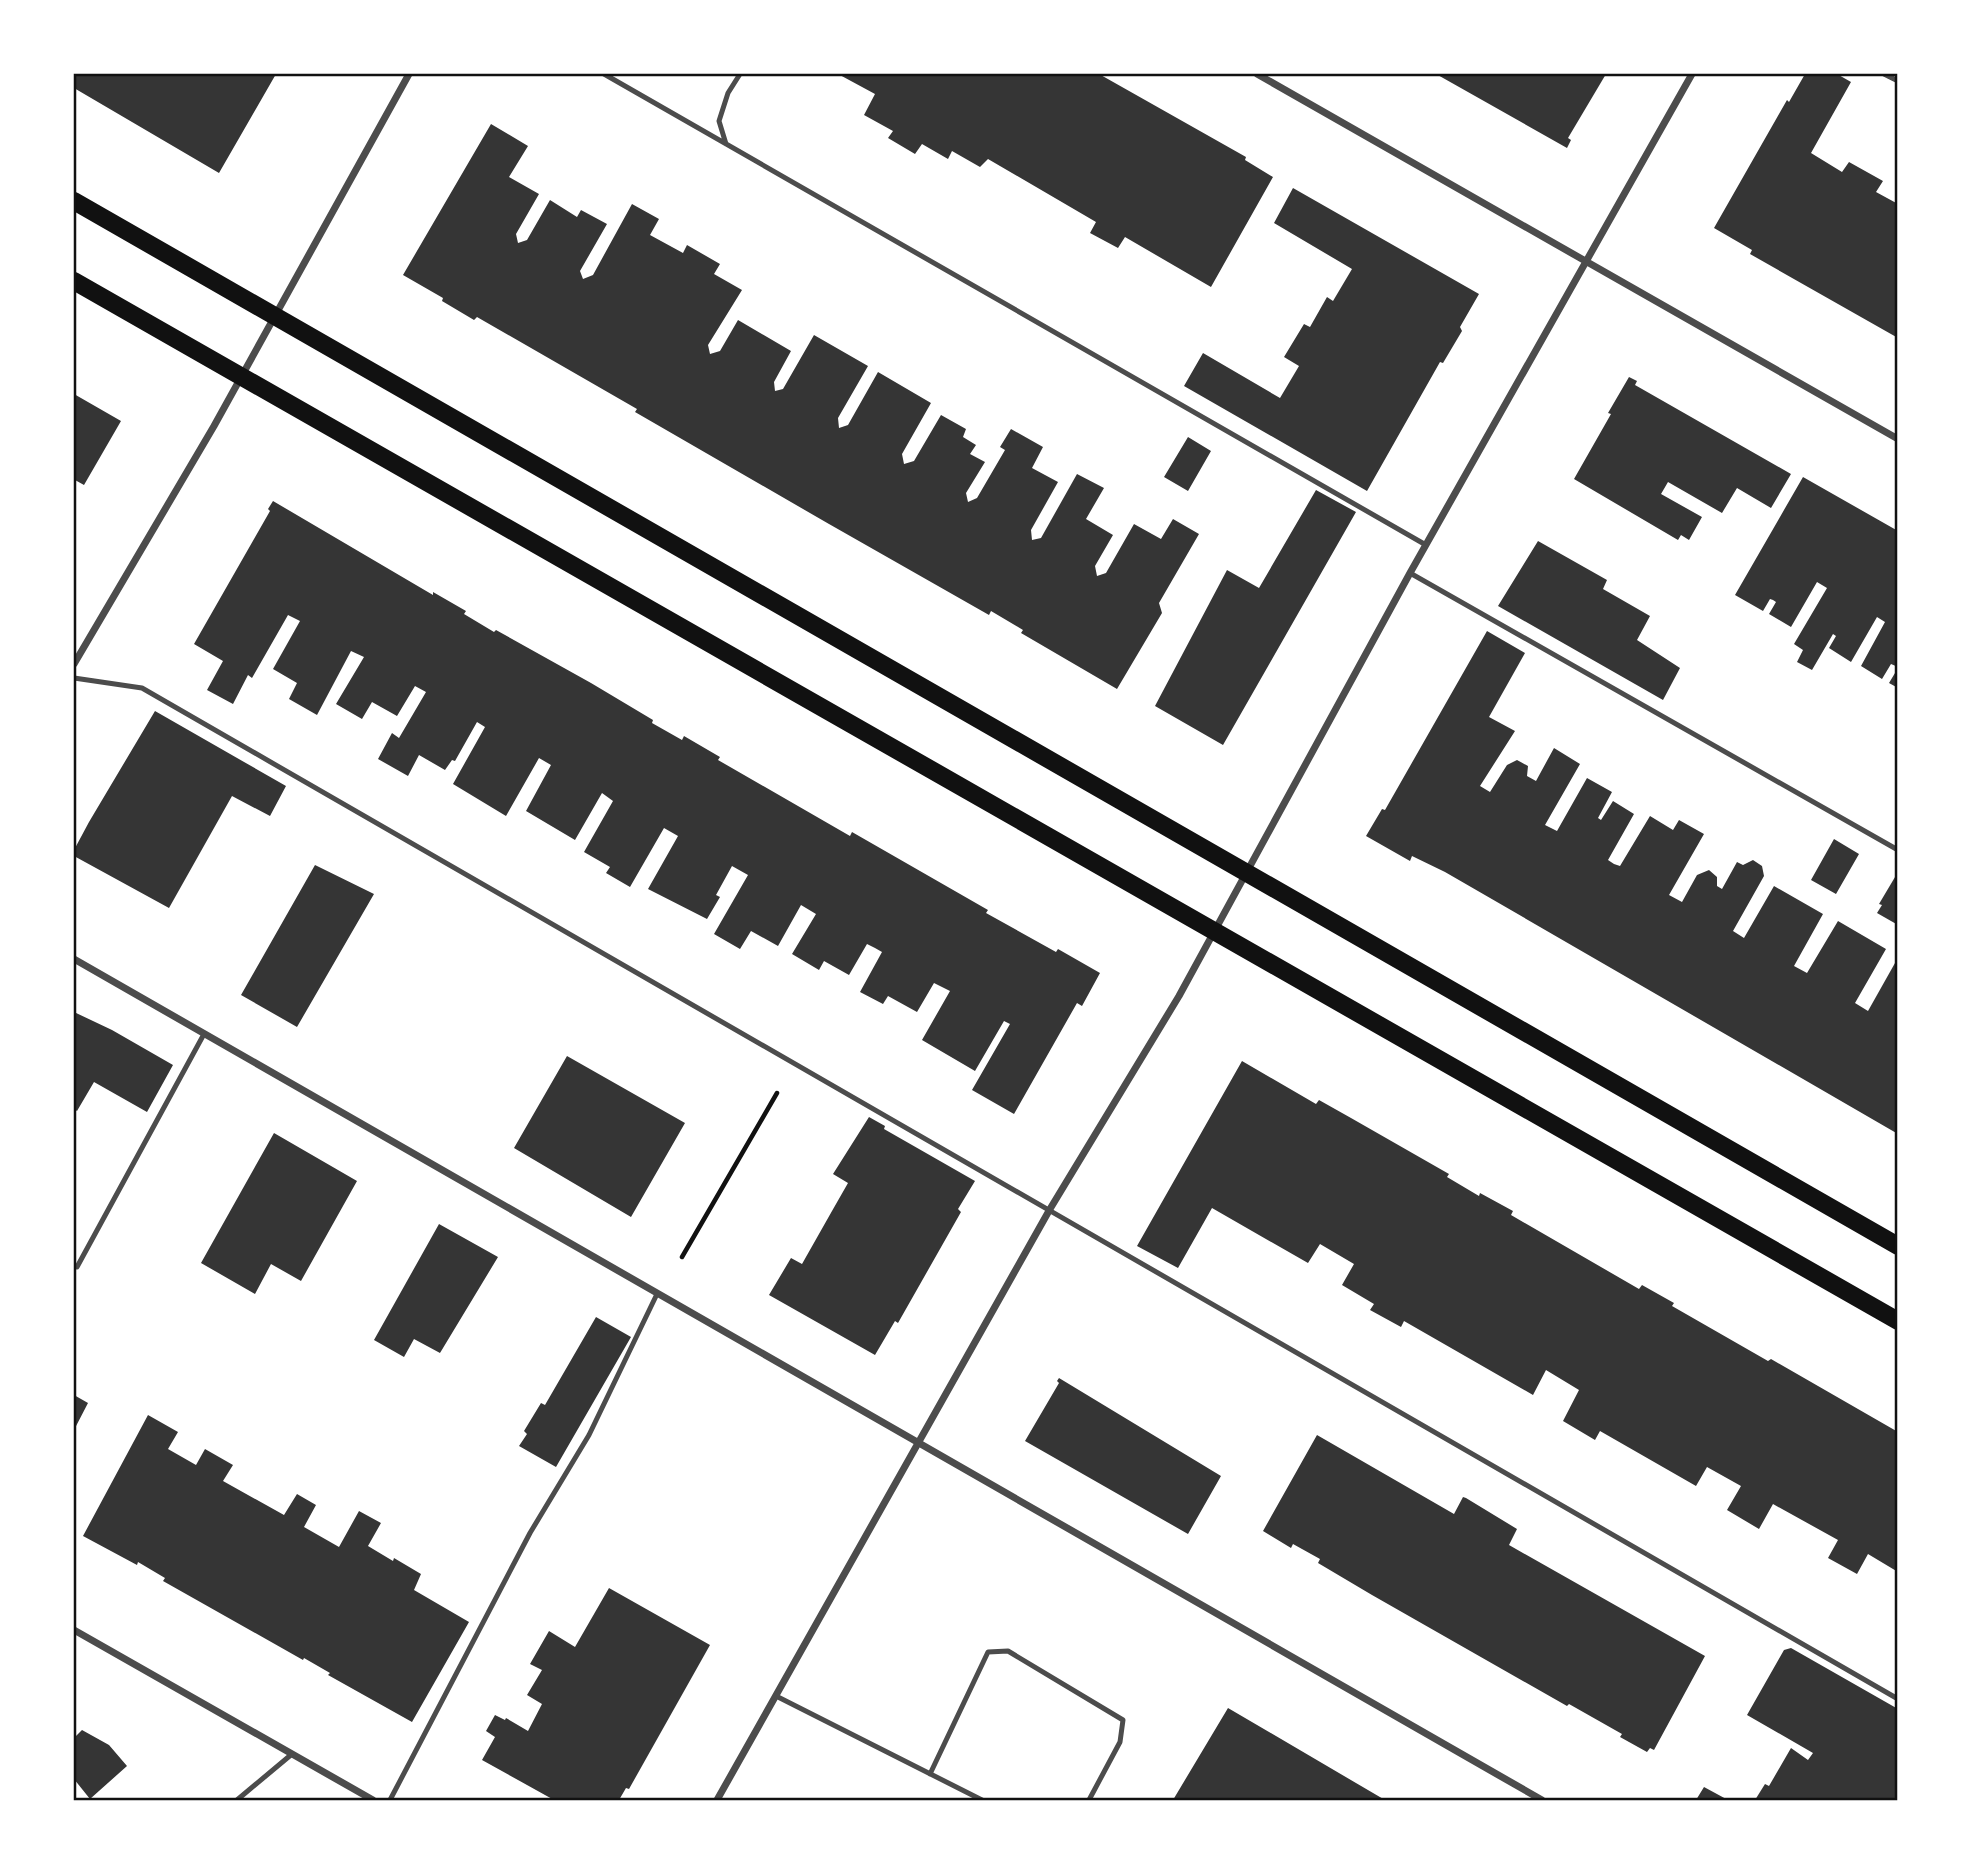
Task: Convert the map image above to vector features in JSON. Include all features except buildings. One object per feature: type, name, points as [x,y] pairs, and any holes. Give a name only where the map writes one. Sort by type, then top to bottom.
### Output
[{"type":"main road","points":[[74,201],[1898,1246]]},
{"type":"main road","points":[[74,281],[1898,1321]]},
{"type":"street","points":[[74,664],[204,443],[409,74]]},
{"type":"street","points":[[1257,74],[1898,439]]},
{"type":"street","points":[[717,1801],[1050,1209],[1164,1022],[1410,573],[1692,74]]},
{"type":"street","points":[[74,959],[1542,1801]]},
{"type":"street","points":[[74,1630],[373,1801]]},
{"type":"lane","points":[[604,74],[1426,545]]},
{"type":"lane","points":[[726,144],[719,121],[728,93],[740,74]]},
{"type":"lane","points":[[1884,74],[1898,81]]},
{"type":"lane","points":[[1410,573],[1898,850]]},
{"type":"lane","points":[[74,678],[142,688],[1898,1699]]},
{"type":"lane","points":[[77,1267],[204,1034]]},
{"type":"lane","points":[[390,1801],[530,1533],[589,1435],[657,1294]]},
{"type":"lane","points":[[930,1774],[988,1652],[1007,1651],[1123,1720],[1121,1742],[1089,1801]]},
{"type":"lane","points":[[776,1696],[982,1801]]},
{"type":"lane","points":[[237,1801],[292,1754]]},
{"type":"path","points":[[682,1257],[779,1089]]}]
